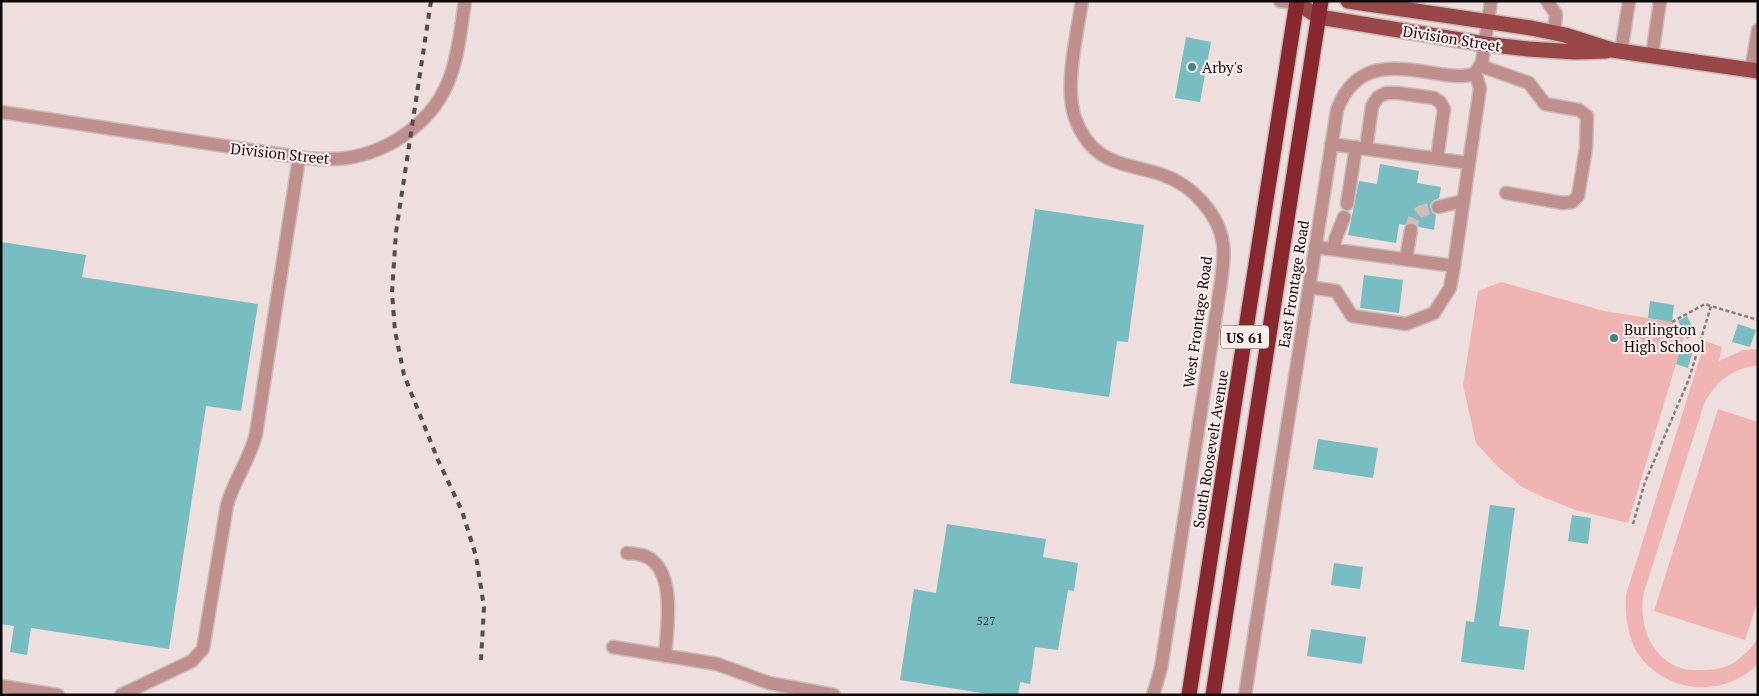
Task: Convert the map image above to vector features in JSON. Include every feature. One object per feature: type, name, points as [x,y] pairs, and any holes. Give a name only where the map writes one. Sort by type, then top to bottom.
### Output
[{"type":"highway","name":"US 61","points":[[1213,695],[1321,1]]},
{"type":"highway","name":"South Roosevelt Avenue","points":[[1190,695],[1300,2]]},
{"type":"main road","name":"Division Street","points":[[1348,1],[1554,32],[1617,51],[1754,70]]},
{"type":"main road","name":"Division Street","points":[[1300,2],[1318,17],[1485,44],[1564,52],[1617,51]]},
{"type":"street","name":"Division Street","points":[[1,112],[299,158],[332,160],[361,155],[389,144],[412,129],[435,106],[448,83],[455,59],[465,1]]},
{"type":"street","name":"West Frontage Road","points":[[1082,1],[1071,93],[1072,105],[1080,128],[1096,150],[1106,157],[1115,162],[1166,177],[1190,191],[1207,208],[1217,225],[1223,247],[1221,282],[1161,668],[1153,695]]},
{"type":"street","name":"Division Street","points":[[1280,1],[1300,2]]},
{"type":"street","points":[[1309,287],[1336,291],[1352,316],[1406,324],[1434,313],[1450,288],[1480,88],[1478,70],[1485,44],[1491,1]]},
{"type":"street","points":[[1547,1],[1556,14],[1554,32]]},
{"type":"street","points":[[1617,51],[1629,1]]},
{"type":"street","points":[[1652,56],[1660,1]]},
{"type":"street","points":[[1754,70],[1758,30]]},
{"type":"street","name":"East Frontage Road","points":[[1246,695],[1337,110],[1348,87],[1364,75],[1390,68],[1467,76],[1478,70]]},
{"type":"street","points":[[1478,70],[1529,84],[1545,104],[1579,110],[1587,116],[1586,148],[1578,196],[1572,202],[1506,193]]},
{"type":"street","points":[[1346,204],[1372,106],[1378,97],[1386,93],[1408,94],[1434,98],[1440,102],[1444,109],[1437,158]]},
{"type":"street","points":[[1331,144],[1468,163]]},
{"type":"street","points":[[121,695],[192,661],[203,649],[228,505],[232,491],[252,452],[256,434],[299,158]]},
{"type":"street","points":[[1438,207],[1463,201]]},
{"type":"street","points":[[1334,249],[1335,240],[1344,218]]},
{"type":"street","points":[[1406,259],[1411,230]]},
{"type":"street","points":[[1315,247],[1454,266]]},
{"type":"street","points":[[627,553],[644,556],[652,560],[658,566],[664,578],[668,608],[665,656]]},
{"type":"street","points":[[614,647],[717,664],[769,683],[834,695]]},
{"type":"street","points":[[1,686],[58,695]]},
{"type":"path","points":[[1672,322],[1705,304],[1758,320]]},
{"type":"path","points":[[1633,524],[1645,482],[1689,379],[1711,306]]},
{"type":"shaded area","points":[[1501,282],[1604,311],[1674,322],[1684,337],[1628,523],[1576,510],[1522,487],[1497,466],[1476,443],[1463,385],[1478,291]]},
{"type":"shaded area","points":[[1705,341],[1722,347],[1719,361],[1743,350],[1758,349],[1758,366],[1740,369],[1732,373],[1713,389],[1704,404],[1644,592],[1643,615],[1648,637],[1654,647],[1670,663],[1684,669],[1709,670],[1728,666],[1748,651],[1758,637],[1758,664],[1734,681],[1706,687],[1678,683],[1664,677],[1646,664],[1631,638],[1627,620],[1626,601],[1626,595]]},
{"type":"shaded area","points":[[1718,409],[1758,422],[1758,600],[1745,640],[1654,611]]},
{"type":"building","points":[[1186,37],[1211,42],[1200,102],[1175,98]]},
{"type":"building","points":[[1380,164],[1419,171],[1417,183],[1441,187],[1439,198],[1430,205],[1432,212],[1436,215],[1434,230],[1419,227],[1412,222],[1405,225],[1399,224],[1396,243],[1348,235],[1359,181],[1377,184]]},
{"type":"building","points":[[1035,209],[1144,225],[1128,342],[1117,341],[1109,397],[1010,383]]},
{"type":"building","points":[[1,242],[86,255],[82,277],[258,304],[241,411],[206,406],[169,649],[31,628],[27,655],[10,652],[14,626],[1,624]]},
{"type":"building","points":[[1364,275],[1403,280],[1399,313],[1360,308]]},
{"type":"building","points":[[1650,301],[1674,305],[1672,322],[1648,318]]},
{"type":"building","points":[[1687,316],[1696,334],[1687,339],[1678,321]]},
{"type":"building","points":[[1738,324],[1756,330],[1750,347],[1732,342]]},
{"type":"building","points":[[1682,343],[1694,347],[1688,368],[1676,364]]},
{"type":"building","points":[[1318,439],[1378,448],[1373,478],[1313,469]]},
{"type":"building","points":[[1490,505],[1515,508],[1499,626],[1529,630],[1524,670],[1461,662],[1466,621],[1474,622]]},
{"type":"building","points":[[1572,515],[1591,518],[1588,544],[1568,541]]},
{"type":"building","points":[[947,524],[1046,539],[1043,557],[1078,563],[1074,591],[1068,590],[1058,650],[1035,647],[1030,684],[1020,682],[1018,695],[994,695],[900,680],[914,589],[936,593]]},
{"type":"building","points":[[1334,563],[1363,567],[1360,589],[1331,585]]},
{"type":"building","points":[[1311,629],[1366,637],[1362,664],[1307,656]]},
{"type":"tunnel","points":[[1411,230],[1412,223],[1419,212],[1438,207]]},
{"type":"railway","points":[[431,1],[396,232],[392,293],[395,331],[404,375],[438,460],[462,511],[476,556],[484,607],[481,660]]},
{"type":"place","name":"Arby's","points":[[1192,67]]},
{"type":"place","name":"Burlington High School","points":[[1614,338]]}]
